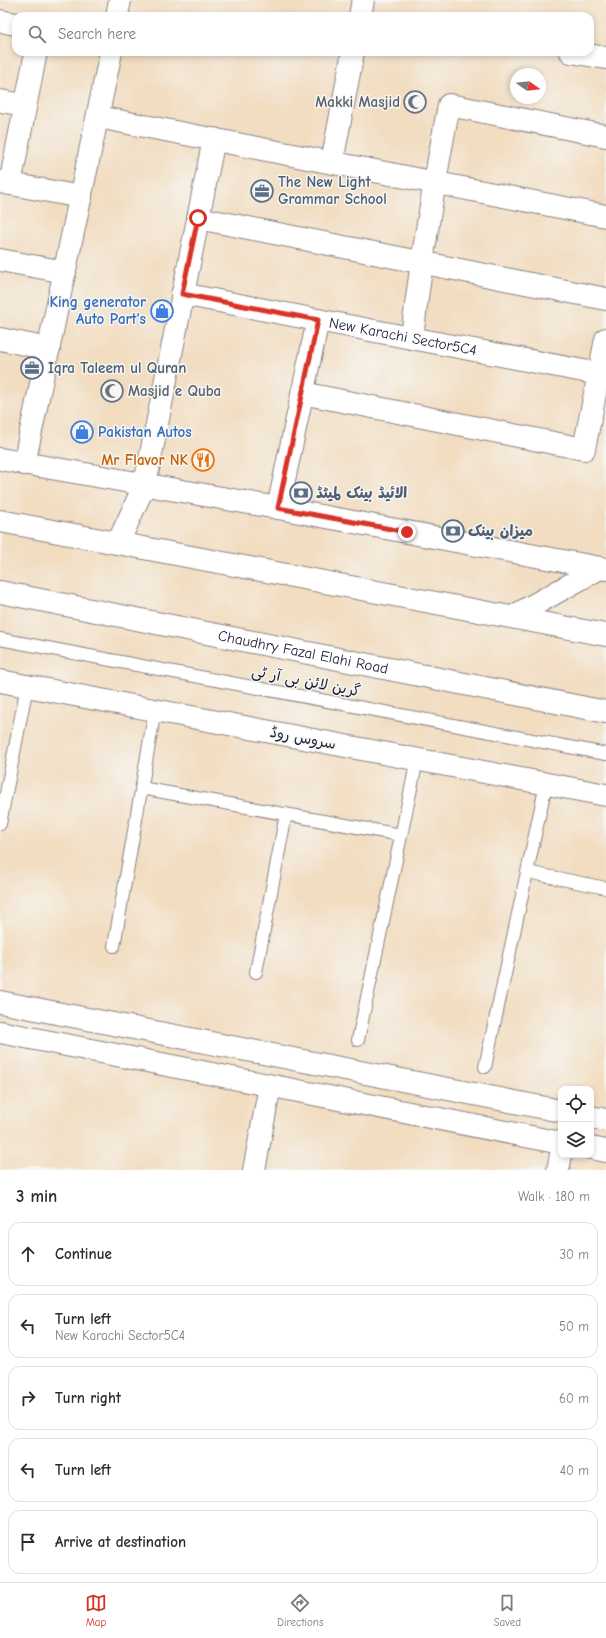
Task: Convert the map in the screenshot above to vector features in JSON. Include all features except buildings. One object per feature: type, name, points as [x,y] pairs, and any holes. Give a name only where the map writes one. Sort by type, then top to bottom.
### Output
[{"type":"street","points":[[118,12],[120,0]]},
{"type":"street","points":[[0,21],[12,23]]},
{"type":"street","points":[[35,56],[25,105],[5,183],[81,198]]},
{"type":"street","points":[[24,464],[98,117],[109,56]]},
{"type":"street","points":[[332,162],[352,56]]},
{"type":"street","points":[[594,56],[606,58]]},
{"type":"street","points":[[0,101],[25,105]]},
{"type":"street","points":[[412,338],[421,262],[434,182],[449,105],[606,136]]},
{"type":"street","points":[[98,117],[606,216]]},
{"type":"street","points":[[118,543],[144,484],[214,139]]},
{"type":"street","points":[[198,218],[606,299]]},
{"type":"street","points":[[0,260],[65,272]]},
{"type":"street","name":"New Karachi Sector5C4","points":[[182,294],[599,374]]},
{"type":"street","points":[[278,508],[318,320]]},
{"type":"street","points":[[0,339],[49,349]]},
{"type":"street","points":[[302,393],[584,449],[606,339]]},
{"type":"street","points":[[0,459],[278,508],[603,569]]},
{"type":"street","points":[[0,521],[606,635]]},
{"type":"street","points":[[512,617],[603,569]]},
{"type":"street","name":"Chaudhry Fazal Elahi Road","points":[[0,592],[606,712]]},
{"type":"street","name":"سروس روڈ","points":[[0,681],[606,795]]},
{"type":"street","points":[[0,1002],[558,1110]]},
{"type":"street","points":[[0,1032],[558,1142]]},
{"type":"street","points":[[254,1170],[270,1086]]},
{"type":"street","points":[[594,1118],[606,1120]]},
{"type":"street","points":[[594,1149],[606,1151]]},
{"type":"street","points":[[558,1170],[560,1158]]},
{"type":"lane","name":"گرین لائن بی آر ٹی","points":[[0,639],[606,754]]},
{"type":"lane","points":[[0,824],[27,686]]},
{"type":"lane","points":[[114,946],[155,710]]},
{"type":"lane","points":[[358,1040],[417,760]]},
{"type":"lane","points":[[485,1067],[546,784]]},
{"type":"lane","points":[[141,788],[401,835]]},
{"type":"lane","points":[[256,972],[286,814]]},
{"type":"lane","points":[[527,872],[606,888]]},
{"type":"place","name":"Makki Masjid","points":[[415,102]]},
{"type":"place","name":"The New Light Grammar School","points":[[262,191]]},
{"type":"place","name":"King generator Auto Part's","points":[[162,311]]},
{"type":"place","name":"Iqra Taleem ul Quran","points":[[32,368]]},
{"type":"place","name":"Masjid e Quba","points":[[112,391]]},
{"type":"place","name":"Pakistan Autos","points":[[82,432]]},
{"type":"place","name":"Mr Flavor NK","points":[[203,460]]},
{"type":"place","name":"الائیڈ بینک لمیٹڈ","points":[[301,493]]},
{"type":"place","name":"میزان بینک","points":[[453,531]]},
{"type":"route","points":[[198,218],[182,294],[318,320],[278,508],[407,532]]}]
